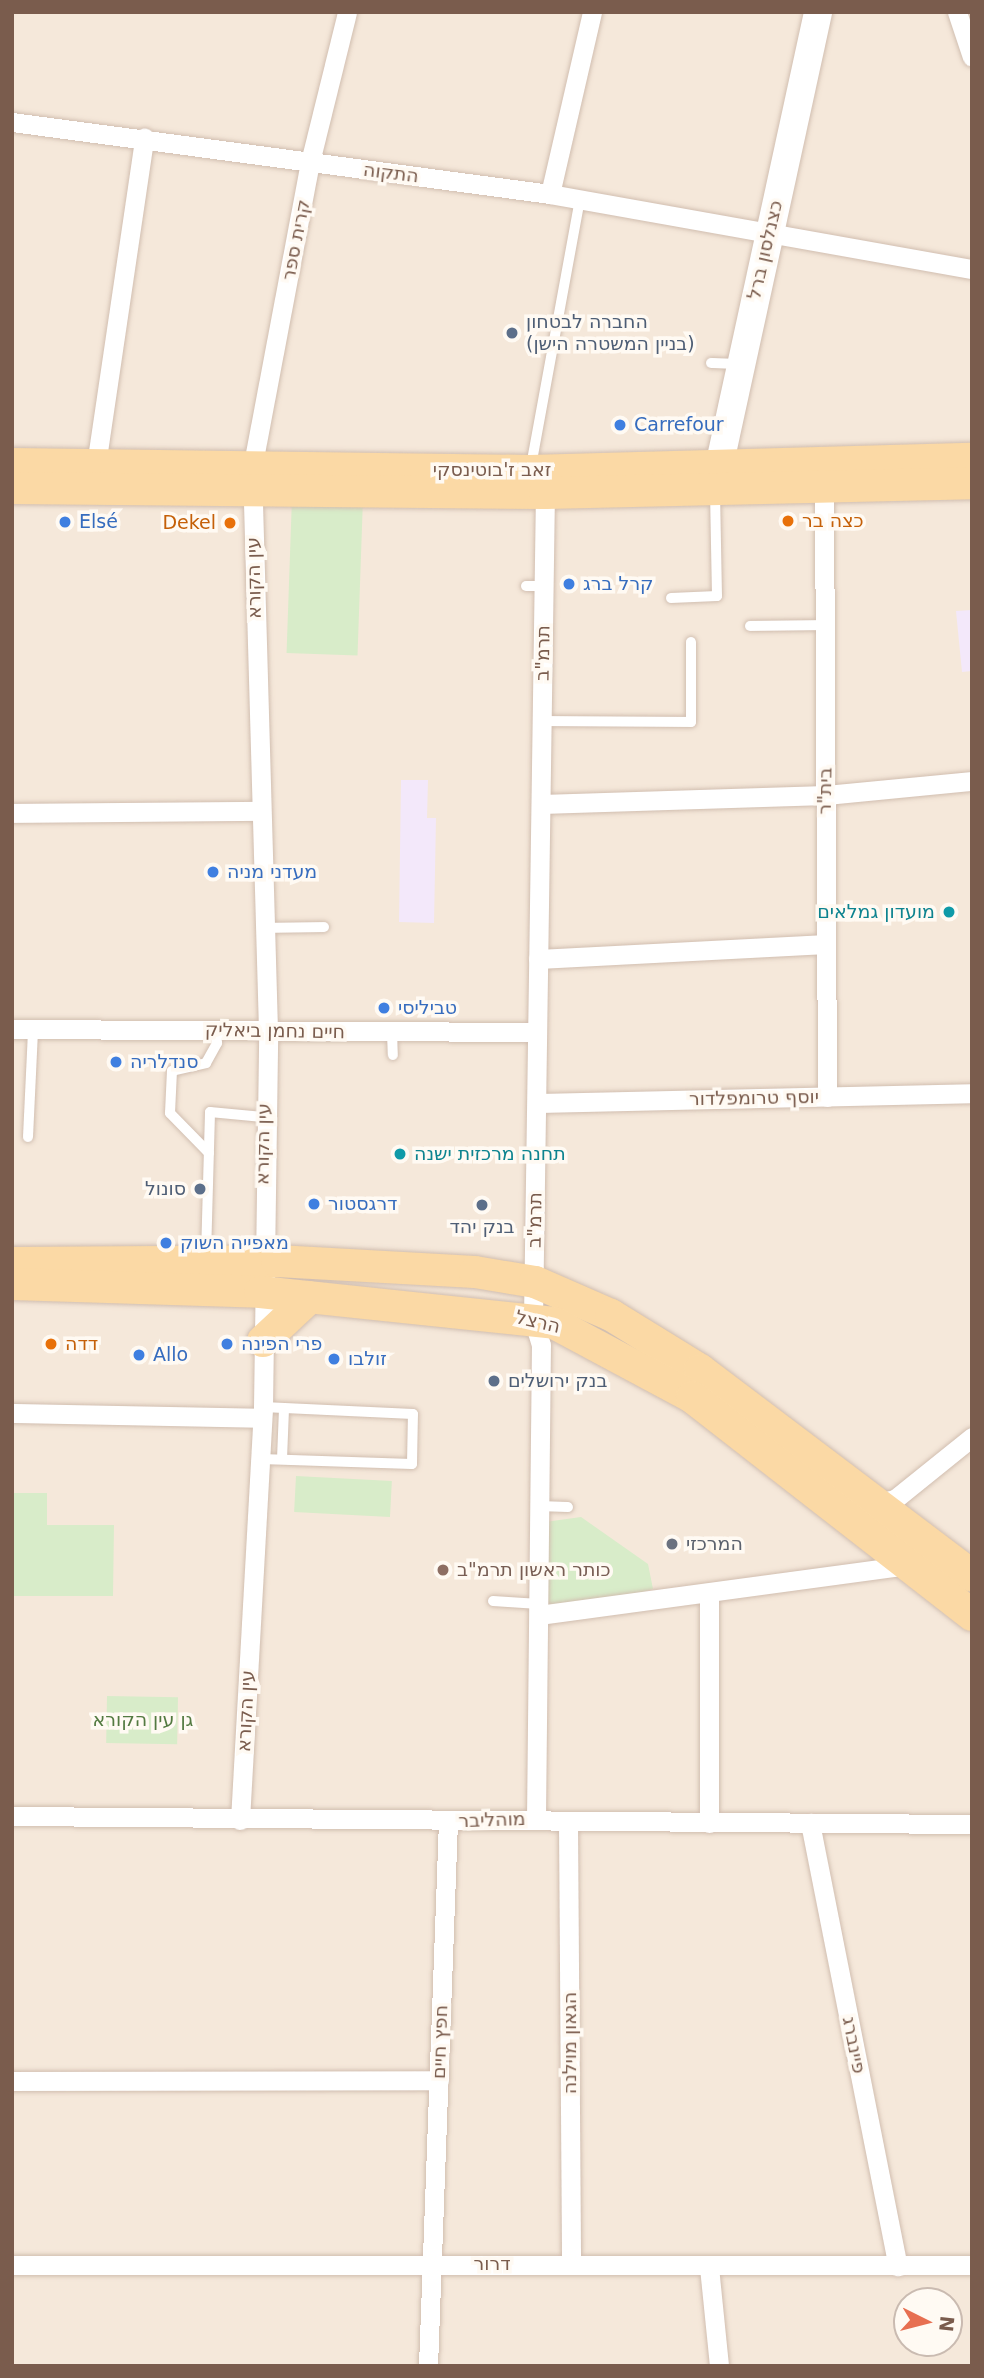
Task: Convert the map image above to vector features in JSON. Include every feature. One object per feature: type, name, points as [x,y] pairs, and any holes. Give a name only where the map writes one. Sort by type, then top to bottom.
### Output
[{"type":"main road","name":"זאב ז'בוטינסקי","points":[[12,488],[252,480],[538,482],[716,477],[972,459]]},
{"type":"main road","name":"זאב ז'בוטינסקי","points":[[12,464],[96,465],[443,499],[538,482]]},
{"type":"main road","name":"זאב ז'בוטינסקי","points":[[716,477],[824,485],[972,483]]},
{"type":"main road","name":"הרצל","points":[[12,1263],[201,1259],[261,1261],[475,1272],[535,1282],[611,1315],[700,1370],[881,1502],[972,1576]]},
{"type":"main road","name":"הרצל","points":[[12,1284],[260,1292],[533,1319],[606,1346],[692,1397],[972,1615]]},
{"type":"main road","points":[[263,1342],[310,1297]]},
{"type":"street","name":"קרית ספר","points":[[252,480],[310,162],[347,12]]},
{"type":"street","points":[[550,194],[592,12]]},
{"type":"street","name":"כצנלסון ברל","points":[[716,477],[818,12]]},
{"type":"street","points":[[957,12],[972,57]]},
{"type":"street","name":"התקוה","points":[[12,122],[580,198],[769,230],[972,269]]},
{"type":"street","points":[[96,465],[144,138]]},
{"type":"street","name":"עין הקורא","points":[[240,1820],[261,1459],[263,1342],[260,1292],[263,1117],[268,1030],[262,928],[252,480]]},
{"type":"street","name":"תרמ\"ב","points":[[536,1819],[541,1345],[533,1319],[542,721],[535,586],[538,482]]},
{"type":"street","name":"בית\"ר","points":[[824,485],[826,795],[822,944],[827,1097]]},
{"type":"street","points":[[541,804],[826,795],[972,781]]},
{"type":"street","points":[[12,813],[260,811]]},
{"type":"street","points":[[538,959],[822,944]]},
{"type":"street","name":"חיים נחמן ביאליק","points":[[12,1029],[537,1032]]},
{"type":"street","name":"יוסף טרומפלדור","points":[[537,1103],[972,1093]]},
{"type":"street","points":[[12,1413],[262,1413]]},
{"type":"street","points":[[881,1502],[895,1499],[972,1437]]},
{"type":"street","points":[[539,1610],[709,1596],[908,1565]]},
{"type":"street","points":[[709,1596],[709,1823]]},
{"type":"street","name":"מוהליבר","points":[[12,1816],[972,1824]]},
{"type":"street","name":"חפץ חיים","points":[[428,2366],[431,2293],[441,2263],[439,2080],[448,1821]]},
{"type":"street","name":"הגאון מוילנה","points":[[568,1822],[571,2264]]},
{"type":"street","name":"פיינברג","points":[[810,1823],[898,2266]]},
{"type":"street","points":[[12,2081],[439,2080]]},
{"type":"street","name":"דרור","points":[[12,2266],[441,2263],[709,2267],[972,2265]]},
{"type":"street","points":[[709,2267],[719,2366]]},
{"type":"lane","points":[[538,482],[580,198]]},
{"type":"lane","points":[[711,363],[740,364]]},
{"type":"lane","points":[[671,598],[717,596],[716,477]]},
{"type":"lane","points":[[750,626],[826,625]]},
{"type":"lane","points":[[542,721],[691,722],[691,642]]},
{"type":"lane","points":[[262,928],[324,927]]},
{"type":"lane","points":[[28,1137],[33,1029]]},
{"type":"lane","points":[[209,1153],[170,1113],[172,1071],[206,1062],[217,1043],[215,1030]]},
{"type":"lane","points":[[392,1032],[393,1055]]},
{"type":"lane","points":[[201,1259],[209,1254],[210,1112],[263,1117]]},
{"type":"lane","points":[[282,1459],[284,1409]]},
{"type":"lane","points":[[261,1459],[412,1464],[413,1414],[284,1409],[262,1413]]},
{"type":"lane","points":[[538,1506],[568,1507]]},
{"type":"lane","points":[[493,1601],[539,1610]]},
{"type":"shaded area","points":[[12,12],[972,12],[972,2366],[12,2366]]},
{"type":"shaded area","points":[[972,610],[972,671],[962,672],[956,611]]},
{"type":"shaded area","points":[[401,780],[428,780],[427,818],[436,818],[434,923],[399,922]]},
{"type":"green space","points":[[292,497],[363,499],[358,655],[287,653]]},
{"type":"green space","points":[[296,1476],[392,1481],[390,1517],[294,1512]]},
{"type":"green space","points":[[12,1493],[47,1493],[47,1525],[114,1525],[113,1596],[12,1596]]},
{"type":"green space","points":[[581,1517],[648,1564],[653,1589],[616,1600],[544,1606],[545,1522]]},
{"type":"green space","name":"גן עין הקורא","points":[[107,1696],[178,1697],[177,1744],[106,1743]]},
{"type":"place","name":"החברה לבטחון (בניין המשטרה הישן)","points":[[512,333]]},
{"type":"place","name":"Carrefour","points":[[620,425]]},
{"type":"place","name":"כצה בר","points":[[788,521]]},
{"type":"place","name":"Elsé","points":[[65,522]]},
{"type":"place","name":"Dekel","points":[[230,523]]},
{"type":"place","name":"קרל ברג","points":[[569,584]]},
{"type":"place","name":"מעדני מניה","points":[[213,872]]},
{"type":"place","name":"מועדון גמלאים","points":[[949,912]]},
{"type":"place","name":"טביליסי","points":[[384,1008]]},
{"type":"place","name":"סנדלריה","points":[[116,1062]]},
{"type":"place","name":"תחנה מרכזית ישנה","points":[[400,1154]]},
{"type":"place","name":"סונול","points":[[200,1189]]},
{"type":"place","name":"דרגסטור","points":[[314,1204]]},
{"type":"place","name":"בנק יהד","points":[[482,1205]]},
{"type":"place","name":"מאפייה השוק","points":[[166,1243]]},
{"type":"place","name":"דדה","points":[[51,1344]]},
{"type":"place","name":"פרי הפינה","points":[[227,1344]]},
{"type":"place","name":"Allo","points":[[139,1355]]},
{"type":"place","name":"זולבו","points":[[334,1359]]},
{"type":"place","name":"בנק ירושלים","points":[[494,1381]]},
{"type":"place","name":"המרכזי","points":[[672,1544]]},
{"type":"place","name":"כותר ראשון תרמ\"ב","points":[[443,1570]]}]
